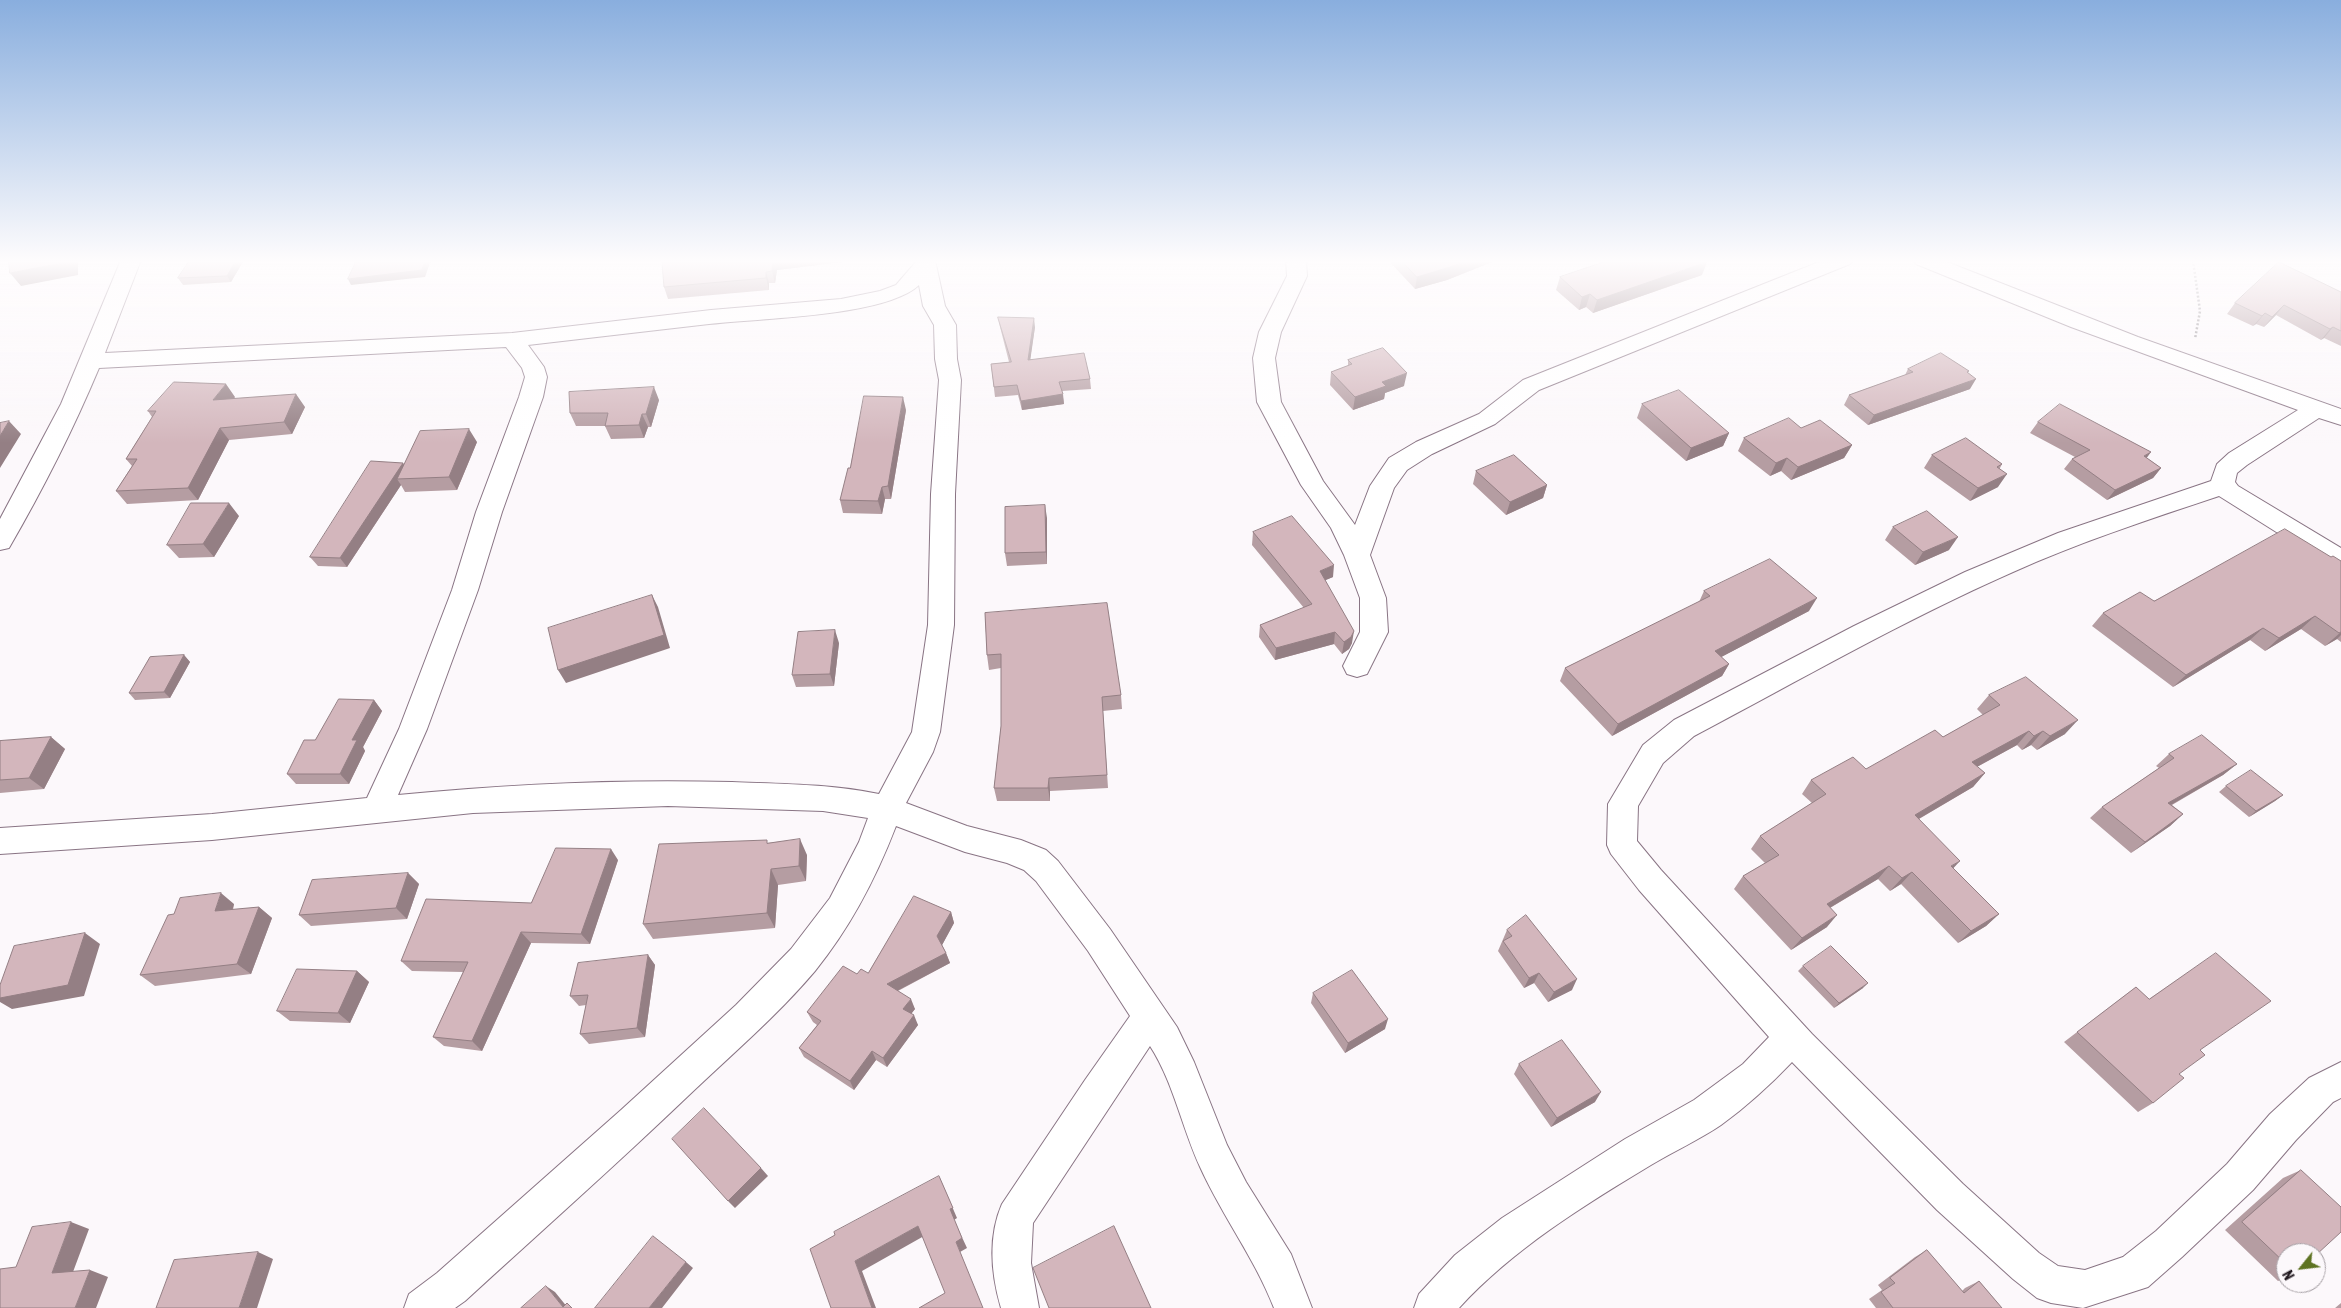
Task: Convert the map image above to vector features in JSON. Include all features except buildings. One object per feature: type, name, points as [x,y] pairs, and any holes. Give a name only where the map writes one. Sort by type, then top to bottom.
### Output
[{"type":"street","points":[[0,541],[31,488],[92,361],[107,321]]},
{"type":"street","points":[[92,361],[512,340],[676,321]]},
{"type":"street","points":[[423,1308],[451,1287],[634,1123],[748,1016],[803,960],[820,938],[852,888],[874,843],[887,809],[906,776],[926,732],[935,682],[941,625],[943,494],[950,380],[946,359],[945,325],[943,321]]},
{"type":"street","points":[[1275,321],[1270,332],[1264,358],[1269,402],[1312,485],[1342,524],[1358,555],[1373,598],[1374,632],[1357,666]]},
{"type":"street","points":[[1358,555],[1382,486],[1398,464],[1424,448],[1487,419],[1532,385],[1691,321]]},
{"type":"street","points":[[2078,321],[2146,346],[2186,364],[2341,417]]},
{"type":"street","points":[[376,811],[413,729],[465,590],[489,512],[531,397],[536,377],[533,367],[512,340]]},
{"type":"street","points":[[2316,409],[2238,459],[2226,470],[2223,482],[2229,492],[2341,560]]},
{"type":"street","points":[[2225,485],[2092,530],[1973,579],[1684,728],[1653,754],[1623,804],[1622,845],[1650,880],[1792,1037],[1983,1228],[2026,1266],[2065,1296],[2134,1273],[2169,1244],[2240,1177],[2283,1127],[2321,1090],[2341,1078]]},
{"type":"street","points":[[0,841],[212,828],[473,800],[668,793],[823,798],[887,809],[965,839],[1028,856],[1041,865],[1100,940],[1165,1039],[1182,1074],[1217,1163],[1233,1195],[1277,1268],[1293,1308]]},
{"type":"street","points":[[1020,1308],[1015,1294],[1011,1258],[1016,1218],[1097,1092],[1150,1017]]},
{"type":"street","points":[[1433,1308],[1468,1269],[1515,1231],[1638,1152],[1707,1113],[1755,1076],[1792,1037]]},
{"type":"path","points":[[2186,364],[2199,330],[2198,321]]}]
